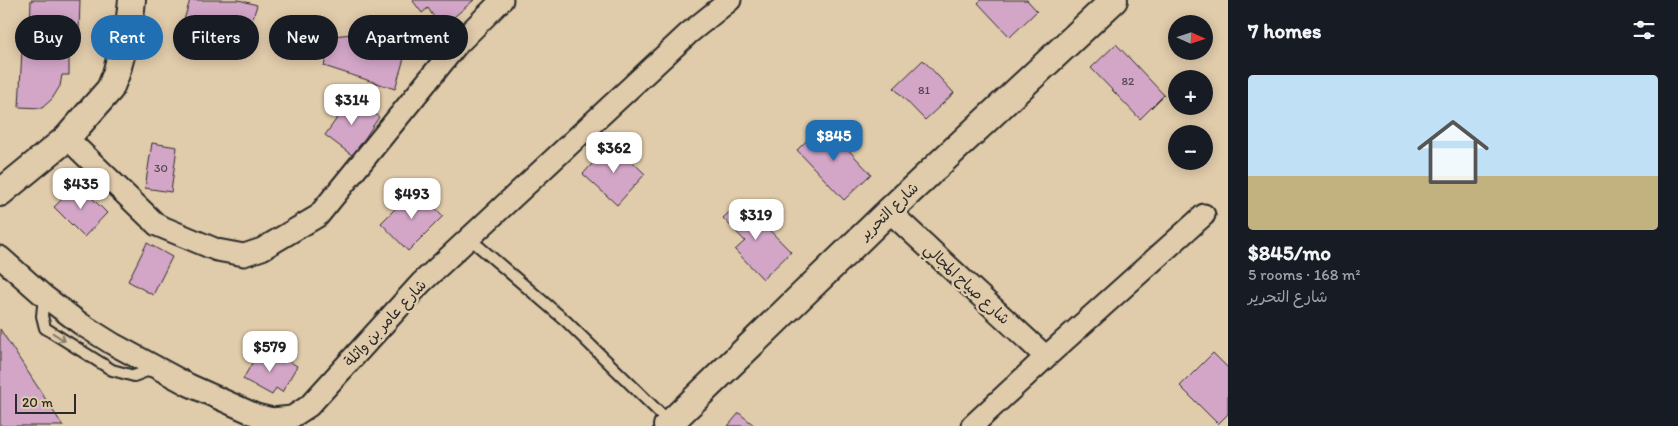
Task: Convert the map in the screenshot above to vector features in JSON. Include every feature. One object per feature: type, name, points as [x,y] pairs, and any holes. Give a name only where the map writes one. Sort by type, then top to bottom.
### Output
[{"type":"street","points":[[0,193],[67,138],[110,89],[130,26],[132,0]]},
{"type":"street","points":[[67,138],[157,225],[217,250],[244,255],[262,250],[318,216],[456,46],[502,0]]},
{"type":"street","name":"شارع عامر بن واثلة","points":[[0,258],[44,296],[81,324],[155,368],[189,386],[256,415],[272,419],[292,417],[309,406],[421,283],[689,34],[730,0]]},
{"type":"street","name":"شارع التحرير","points":[[668,425],[889,211],[1114,0]]},
{"type":"street","name":"شارع صياح المجالي","points":[[889,211],[1046,357]]},
{"type":"street","points":[[972,426],[1204,216]]},
{"type":"lane","points":[[469,238],[566,321],[668,425]]},
{"type":"building","points":[[31,0],[80,0],[80,15],[31,15]]},
{"type":"building","points":[[190,0],[239,0],[257,5],[254,15],[186,15]]},
{"type":"building","points":[[474,0],[456,15],[433,15],[428,8],[422,13],[413,1]]},
{"type":"building","points":[[981,0],[1027,0],[1037,11],[1010,37],[978,3]]},
{"type":"building","points":[[348,34],[348,60],[403,60],[395,89],[324,66],[326,60],[338,60],[338,35]]},
{"type":"building","points":[[1116,44],[1164,95],[1140,119],[1091,68]]},
{"type":"building","points":[[21,60],[69,60],[69,75],[62,75],[60,86],[52,99],[42,108],[19,107]]},
{"type":"building","points":[[923,60],[954,93],[925,120],[894,88]]},
{"type":"building","points":[[353,96],[379,117],[353,156],[325,135]]},
{"type":"building","points":[[824,124],[871,174],[844,200],[797,150]]},
{"type":"building","points":[[612,142],[645,174],[617,205],[583,174]]},
{"type":"building","points":[[152,143],[177,147],[171,192],[145,188]]},
{"type":"building","points":[[78,184],[107,213],[84,237],[54,207]]},
{"type":"building","points":[[416,188],[443,216],[408,251],[381,223]]},
{"type":"building","points":[[741,201],[791,252],[763,279],[735,250],[745,241],[723,218]]},
{"type":"building","points":[[147,243],[172,257],[153,295],[128,281]]},
{"type":"building","points":[[0,329],[63,426],[0,426]]},
{"type":"building","points":[[259,351],[281,363],[284,358],[297,366],[282,392],[276,388],[272,395],[243,379]]},
{"type":"building","points":[[1213,353],[1228,368],[1228,414],[1218,424],[1180,386]]},
{"type":"building","points":[[739,413],[755,426],[728,426]]}]
